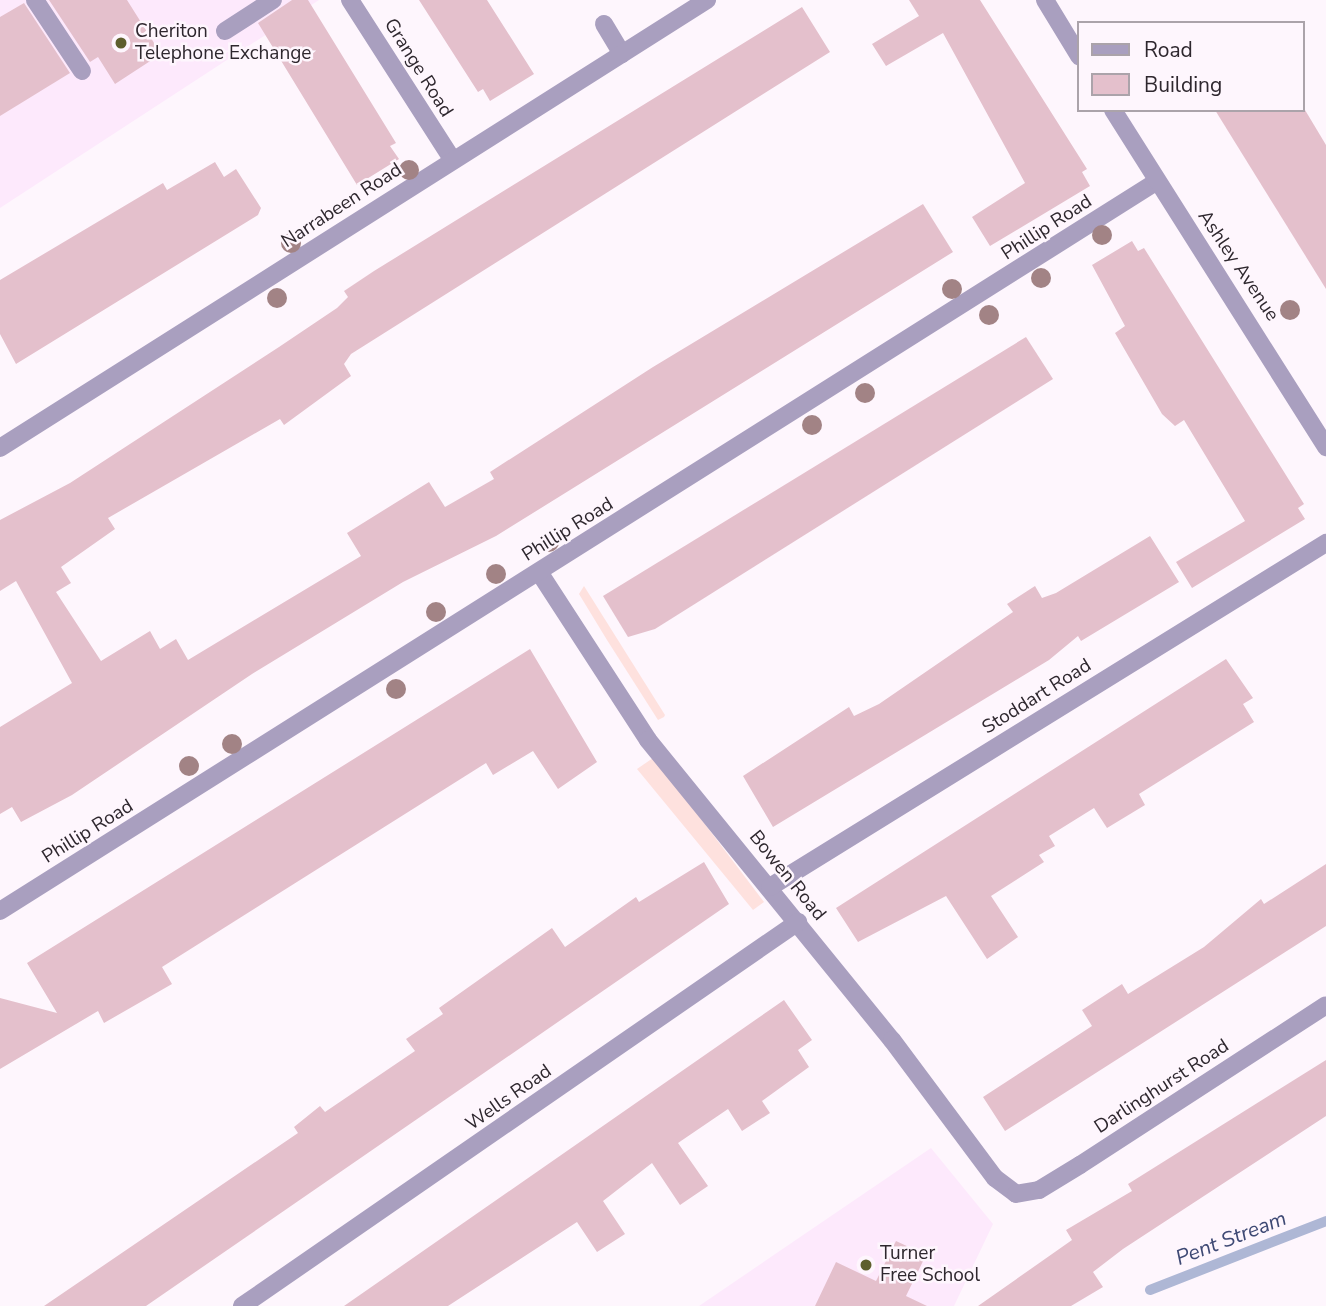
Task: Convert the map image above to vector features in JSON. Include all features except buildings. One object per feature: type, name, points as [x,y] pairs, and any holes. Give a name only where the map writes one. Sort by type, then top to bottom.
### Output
[{"type":"street","points":[[36,0],[82,71]]},
{"type":"street","points":[[225,31],[273,0]]},
{"type":"street","name":"Grange Road","points":[[350,0],[452,159]]},
{"type":"street","name":"Narrabeen Road","points":[[0,448],[452,159],[707,0]]},
{"type":"street","points":[[1045,0],[1078,54]]},
{"type":"street","points":[[604,24],[622,54]]},
{"type":"street","name":"Ashley Avenue","points":[[1113,112],[1326,447]]},
{"type":"street","name":"Phillip Road","points":[[0,911],[1156,182]]},
{"type":"street","name":"Stoddart Road","points":[[770,887],[1326,543]]},
{"type":"street","name":"Bowen Road","points":[[539,572],[648,740],[798,922],[995,1178],[1016,1194]]},
{"type":"street","name":"Wells Road","points":[[242,1306],[798,922]]},
{"type":"street","name":"Darlinghurst Road","points":[[1016,1194],[1039,1190],[1326,1005]]},
{"type":"shaded area","points":[[0,0],[319,0],[0,208]]},
{"type":"shaded area","points":[[584,586],[664,717],[658,720],[607,640],[579,594]]},
{"type":"shaded area","points":[[653,758],[764,902],[753,910],[637,769]]},
{"type":"shaded area","name":"Turner Free School","points":[[931,1148],[993,1224],[954,1306],[699,1306]]},
{"type":"waterway","name":"Pent Stream","points":[[1150,1290],[1326,1221]]},
{"type":"place","name":"Cheriton Telephone Exchange","points":[[121,43]]},
{"type":"place","name":"Turner Free School","points":[[866,1265]]}]
